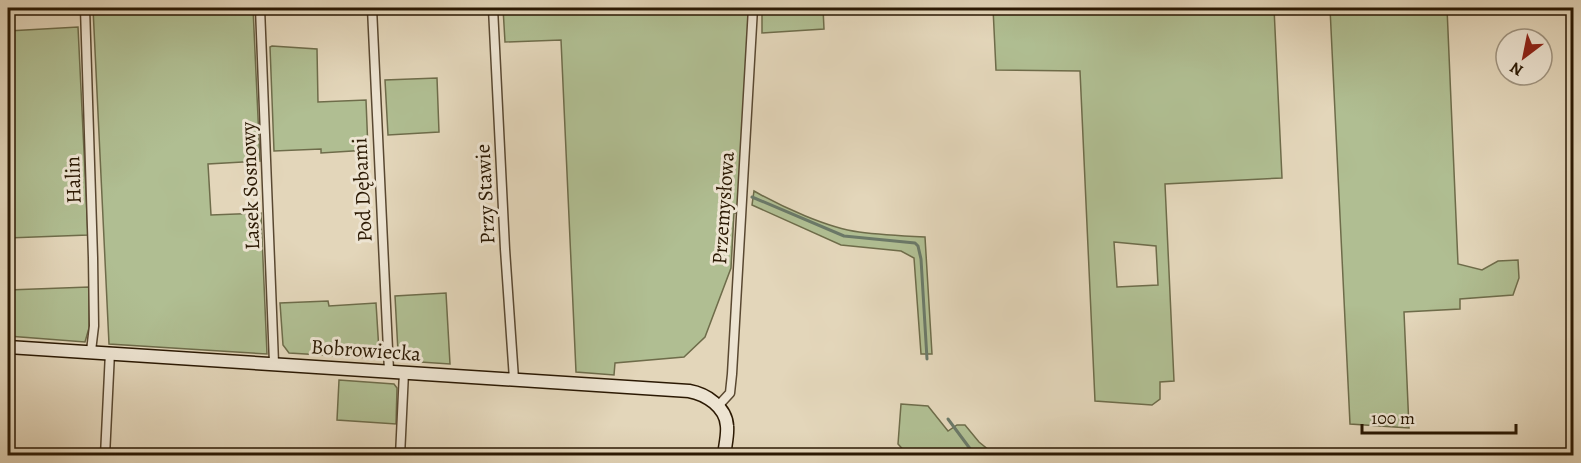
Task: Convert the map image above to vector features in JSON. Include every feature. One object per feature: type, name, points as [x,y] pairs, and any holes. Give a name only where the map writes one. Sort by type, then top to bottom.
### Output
[{"type":"street","name":"Halin","points":[[85,8],[93,258],[94,326],[91,351]]},
{"type":"street","name":"Lasek Sosnowy","points":[[260,8],[274,363]]},
{"type":"street","name":"Pod Dębami","points":[[372,8],[388,371]]},
{"type":"street","name":"Przy Stawie","points":[[493,8],[514,379]]},
{"type":"street","name":"Przemysłowa","points":[[718,406],[730,393],[732,374],[753,8]]},
{"type":"street","name":"Bobrowiecka","points":[[8,347],[689,391],[702,394],[718,406]]},
{"type":"street","points":[[105,456],[110,352]]},
{"type":"street","points":[[400,456],[404,372]]},
{"type":"street","points":[[718,406],[727,425],[724,456]]},
{"type":"green space","points":[[93,8],[253,8],[260,161],[208,164],[211,215],[261,213],[267,354],[109,344]]},
{"type":"green space","points":[[503,8],[749,8],[739,213],[734,213],[731,268],[705,337],[684,357],[615,363],[614,375],[576,372],[561,40],[505,42]]},
{"type":"green space","points":[[762,8],[823,8],[824,29],[762,33]]},
{"type":"green space","points":[[993,8],[1274,8],[1282,178],[1165,184],[1174,381],[1160,382],[1160,399],[1152,405],[1095,401],[1080,71],[996,70]],"holes":[[[1114,242],[1156,246],[1158,285],[1117,287]]]},
{"type":"green space","points":[[1330,8],[1447,8],[1458,264],[1482,270],[1498,261],[1518,260],[1519,278],[1513,295],[1460,299],[1460,309],[1404,312],[1409,428],[1350,424]]},
{"type":"green space","points":[[78,27],[88,235],[8,238],[8,31]]},
{"type":"green space","points":[[270,47],[317,49],[318,102],[366,100],[368,150],[321,153],[321,149],[274,151]]},
{"type":"green space","points":[[437,78],[439,132],[388,135],[385,80]]},
{"type":"green space","points":[[754,191],[805,216],[847,230],[925,237],[932,354],[921,354],[914,258],[901,251],[841,245],[752,205]]},
{"type":"green space","points":[[89,287],[89,328],[85,342],[8,336],[8,290]]},
{"type":"green space","points":[[446,293],[450,364],[405,361],[398,352],[395,296]]},
{"type":"green space","points":[[328,301],[329,306],[376,303],[379,351],[372,358],[289,353],[283,345],[280,303]]},
{"type":"green space","points":[[339,380],[394,384],[397,388],[396,424],[337,420]]},
{"type":"green space","points":[[901,404],[928,406],[948,431],[957,425],[965,425],[979,442],[995,455],[908,455],[898,444]]},
{"type":"green space","points":[[830,449],[888,453],[888,455],[829,455]]},
{"type":"waterway","points":[[752,197],[844,236],[915,243],[921,259],[927,359]]},
{"type":"waterway","points":[[948,419],[978,456]]}]
